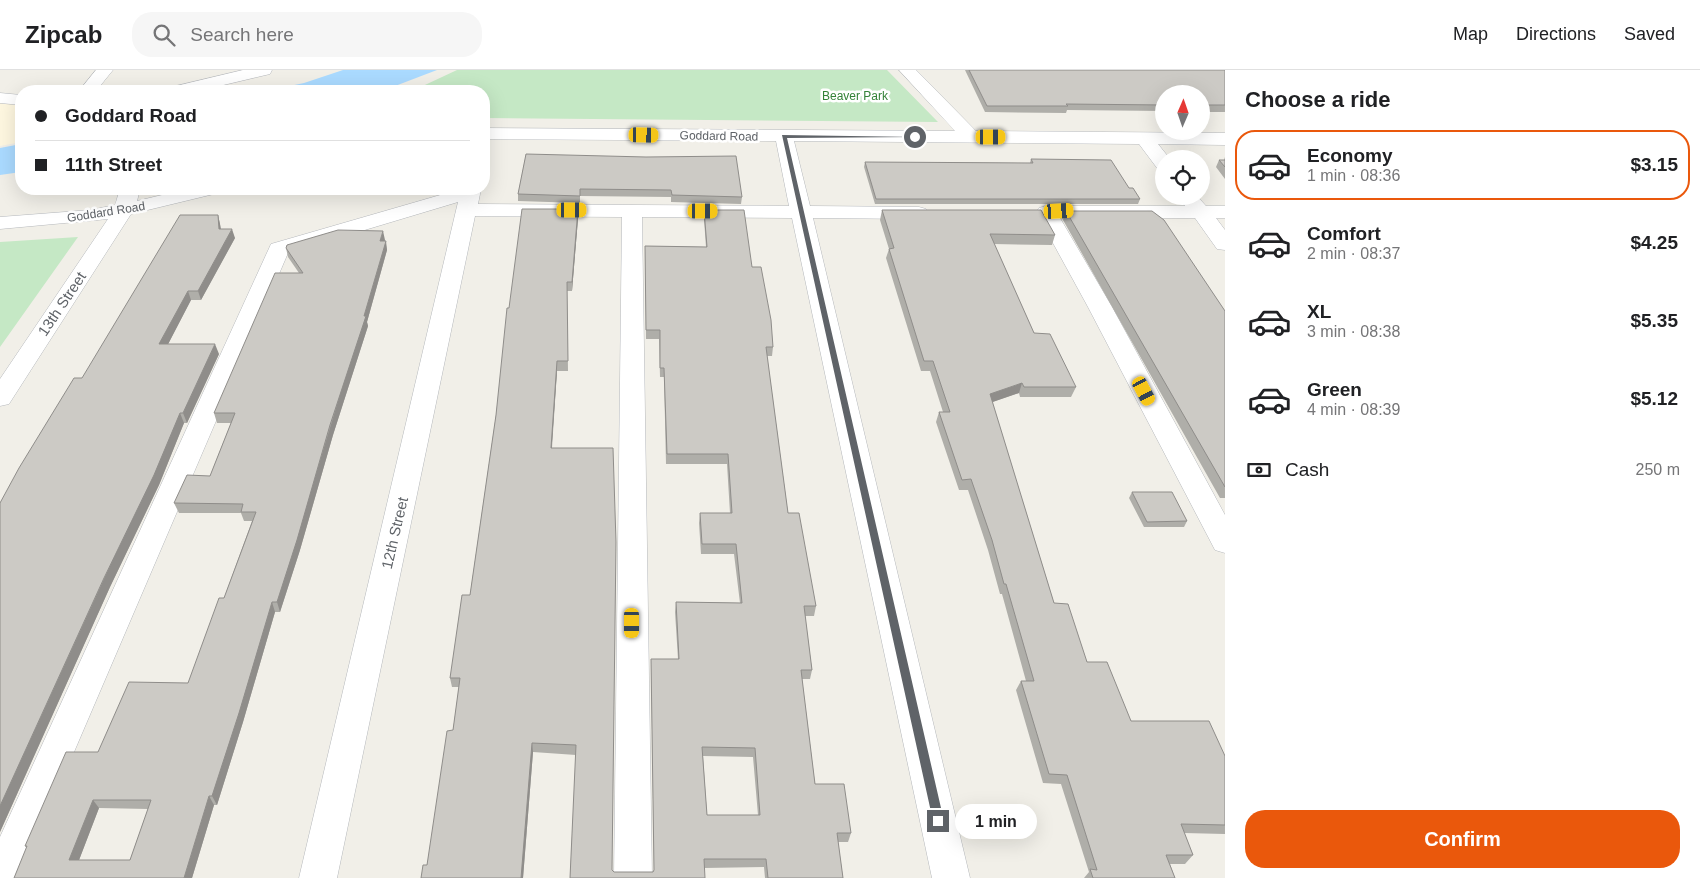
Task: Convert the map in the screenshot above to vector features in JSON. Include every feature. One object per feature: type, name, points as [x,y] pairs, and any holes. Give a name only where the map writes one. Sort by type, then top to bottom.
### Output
[{"type":"street","points":[[92,85],[105,70]]},
{"type":"street","points":[[203,85],[264,70]]},
{"type":"street","points":[[907,70],[972,137]]},
{"type":"street","points":[[0,98],[15,99]]},
{"type":"street","name":"Goddard Road","points":[[490,133],[784,137],[1225,139]]},
{"type":"street","points":[[784,137],[952,878]]},
{"type":"street","points":[[1144,138],[1155,152]]},
{"type":"street","name":"Goddard Road","points":[[0,223],[64,219],[127,200],[165,195]]},
{"type":"street","points":[[1,878],[279,249],[470,197],[632,211],[940,213]]},
{"type":"street","name":"12th Street","points":[[318,878],[470,197]]},
{"type":"street","name":"13th Street","points":[[0,398],[127,200]]},
{"type":"street","points":[[1174,205],[1038,212],[1072,257],[1225,542]]},
{"type":"street","points":[[1195,205],[1225,244]]},
{"type":"street","points":[[1198,205],[1225,212]]},
{"type":"street","points":[[632,211],[633,878]]},
{"type":"shaded area","points":[[0,98],[15,99],[15,143],[0,146]]},
{"type":"green space","name":"Beaver Park","points":[[457,70],[887,70],[938,122],[490,118],[490,85],[425,85]]},
{"type":"green space","points":[[78,237],[0,347],[0,242]]},
{"type":"water","points":[[343,70],[437,70],[398,85],[294,85]]},
{"type":"water","points":[[15,145],[15,173],[0,175],[0,148]]},
{"type":"building","points":[[969,70],[1225,70],[1225,105],[1210,105],[1210,85],[1155,85],[1155,105],[987,106]]},
{"type":"building","points":[[526,154],[646,157],[736,156],[742,197],[672,195],[671,190],[580,189],[580,196],[518,194]]},
{"type":"building","points":[[1031,159],[1111,160],[1129,188],[1133,188],[1140,199],[876,199],[865,162],[1033,163]]},
{"type":"building","points":[[1219,160],[1225,160],[1225,167]]},
{"type":"building","points":[[522,209],[578,209],[572,282],[567,282],[568,361],[557,361],[551,448],[613,448],[616,542],[612,870],[614,872],[653,872],[651,659],[679,659],[676,602],[742,603],[736,544],[702,544],[700,513],[732,513],[728,454],[667,454],[664,368],[660,368],[660,330],[646,330],[645,246],[707,247],[704,210],[744,210],[752,267],[761,267],[771,320],[773,347],[766,347],[788,513],[799,513],[816,606],[804,606],[812,670],[801,670],[815,784],[844,784],[851,833],[837,833],[843,878],[768,878],[766,859],[704,859],[705,878],[570,878],[576,745],[532,743],[521,878],[421,878],[423,865],[427,865],[447,731],[453,730],[460,678],[450,678],[462,595],[470,595],[496,415],[507,308],[509,308]],"holes":[[[702,747],[755,748],[760,815],[707,815]]]},
{"type":"building","points":[[882,210],[1041,210],[1055,235],[990,234],[1034,333],[1050,334],[1076,387],[1024,387],[1022,383],[990,394],[1054,603],[1068,604],[1087,662],[1107,662],[1131,721],[1209,721],[1225,756],[1225,825],[1181,824],[1193,855],[1166,855],[1175,878],[1093,878],[1090,869],[1097,870],[1067,775],[1049,774],[1021,681],[1034,681],[1006,584],[1004,584],[992,540],[971,479],[962,480],[939,412],[950,412],[933,361],[924,361],[889,249],[894,248]]},
{"type":"building","points":[[1066,211],[1152,211],[1164,220],[1225,311],[1225,487]]},
{"type":"building","points":[[180,215],[218,215],[219,229],[232,229],[198,291],[188,291],[159,344],[215,344],[183,413],[180,413],[154,475],[104,578],[0,806],[0,503],[74,378],[82,378]]},
{"type":"building","points":[[338,230],[383,231],[380,241],[386,241],[364,316],[366,316],[330,425],[297,540],[277,602],[272,602],[239,713],[212,796],[209,796],[184,878],[14,878],[27,846],[25,846],[66,752],[98,752],[129,682],[188,683],[219,598],[224,598],[256,512],[241,512],[243,504],[174,503],[187,475],[210,476],[235,413],[214,413],[275,273],[303,273],[286,248],[287,245]],"holes":[[[93,800],[151,800],[130,860],[69,860]]]},
{"type":"building","points":[[1132,492],[1172,492],[1187,521],[1147,522]]},
{"type":"route","points":[[915,137],[784,137],[938,821]]}]
